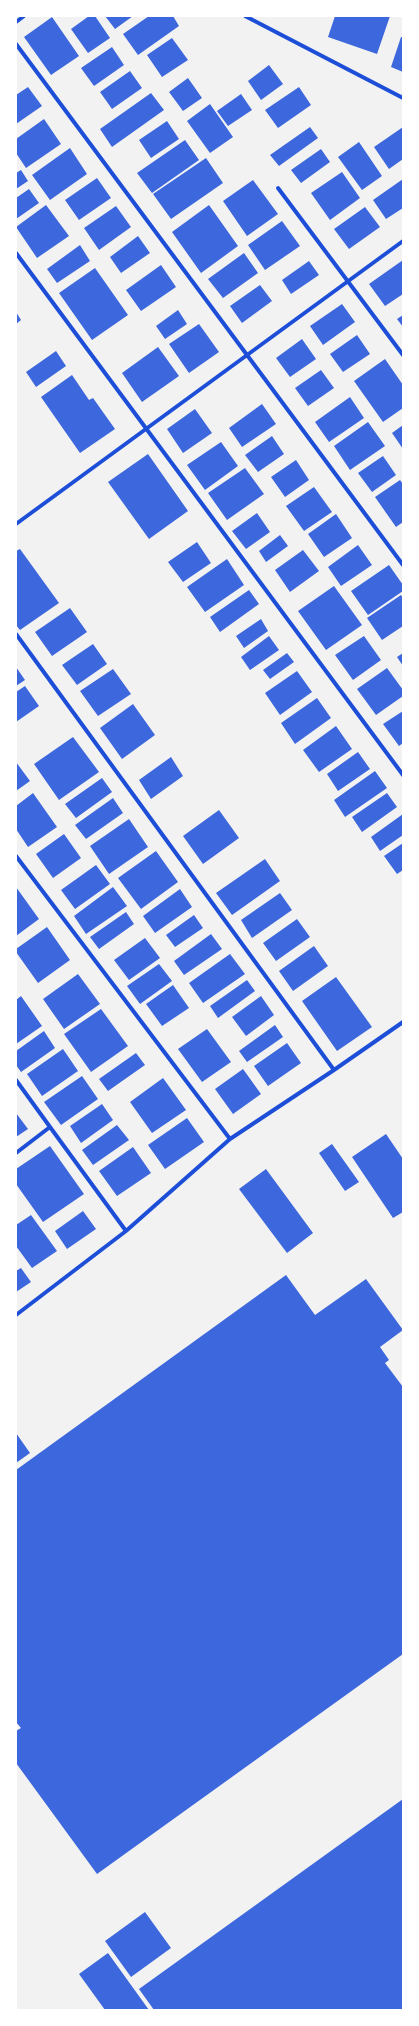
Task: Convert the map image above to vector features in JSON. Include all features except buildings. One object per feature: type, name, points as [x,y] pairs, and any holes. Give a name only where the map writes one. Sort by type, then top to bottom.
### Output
[{"type":"street","points":[[16,22],[24,16]]},
{"type":"street","points":[[245,16],[403,98]]},
{"type":"street","points":[[16,44],[403,565]]},
{"type":"street","points":[[278,188],[403,356]]},
{"type":"street","points":[[16,524],[346,280],[403,241]]},
{"type":"street","points":[[16,253],[403,775]]},
{"type":"street","points":[[16,634],[334,1070]]},
{"type":"street","points":[[16,856],[230,1139]]},
{"type":"street","points":[[16,1315],[126,1231],[230,1139],[403,1022]]},
{"type":"street","points":[[16,1080],[126,1231]]},
{"type":"street","points":[[16,1153],[50,1127]]}]
